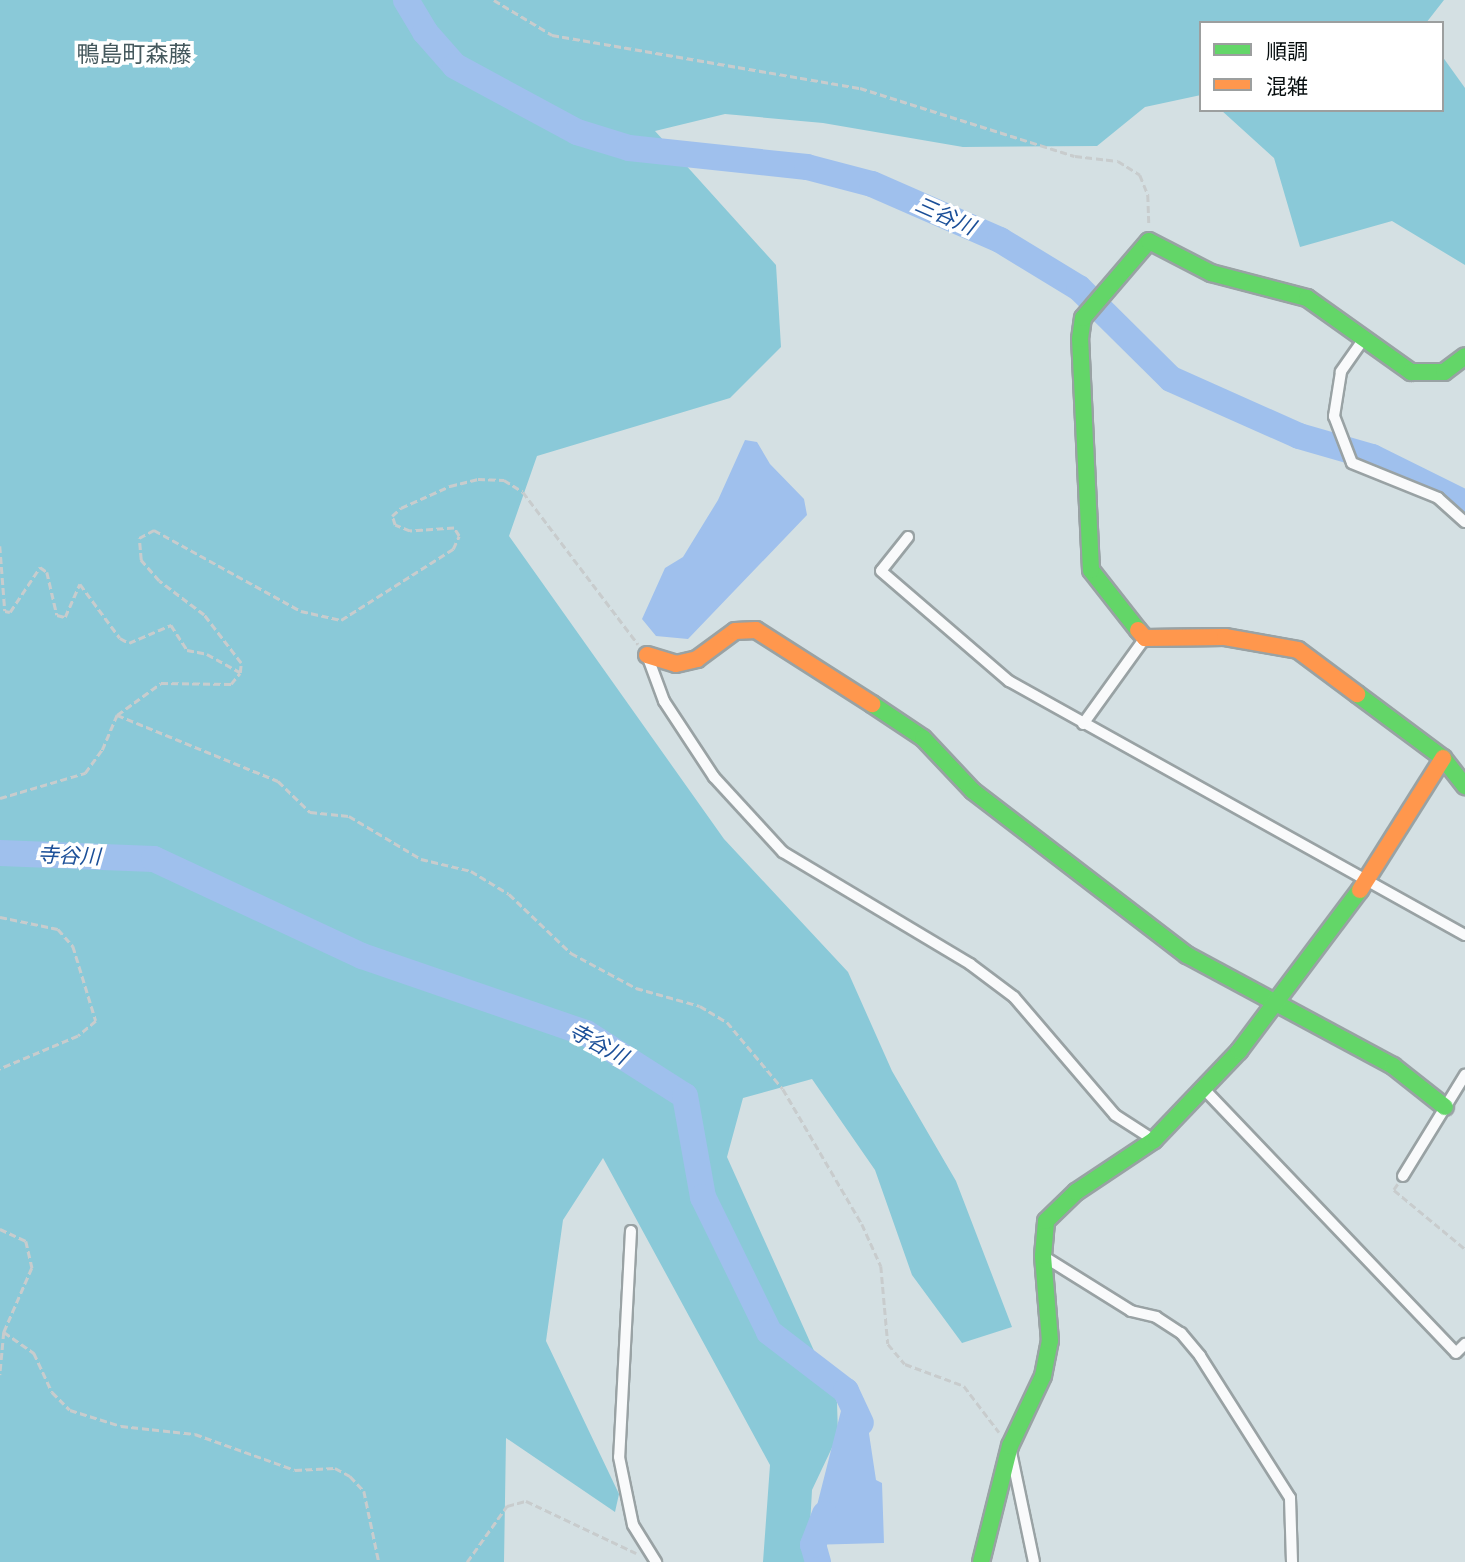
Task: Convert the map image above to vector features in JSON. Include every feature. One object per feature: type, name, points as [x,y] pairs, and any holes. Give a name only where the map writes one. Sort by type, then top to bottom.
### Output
[{"type":"street","points":[[1145,638],[1091,570],[1080,339],[1088,312],[1149,241],[1211,273],[1307,298],[1411,372],[1444,372],[1465,356]]},
{"type":"street","points":[[1363,340],[1341,372],[1334,416],[1352,463],[1364,472],[1411,484],[1438,498],[1465,522]]},
{"type":"street","points":[[908,537],[881,571],[1009,681],[1083,724],[1176,771],[1366,883],[1465,935]]},
{"type":"street","points":[[647,655],[676,664],[697,659],[734,631],[755,630],[783,644],[923,738],[973,791],[1158,934],[1272,1002],[1393,1066],[1445,1107]]},
{"type":"street","points":[[1145,638],[1225,637],[1298,650],[1443,758],[1465,786]]},
{"type":"street","points":[[1083,724],[1145,638]]},
{"type":"street","points":[[647,655],[664,701],[707,767],[783,852],[970,964],[1014,997],[1115,1115],[1154,1140]]},
{"type":"street","points":[[981,1562],[1010,1446],[1043,1377],[1050,1341],[1043,1256],[1046,1221],[1076,1192],[1154,1140],[1239,1051],[1272,1002],[1366,883],[1443,758]]},
{"type":"street","points":[[1403,1176],[1465,1075]]},
{"type":"street","points":[[1203,1088],[1456,1353],[1465,1344]]},
{"type":"street","points":[[631,1231],[618,1457],[633,1525],[656,1562]]},
{"type":"street","points":[[1043,1256],[1131,1311],[1156,1317],[1181,1333],[1200,1356],[1290,1498],[1292,1562]]},
{"type":"street","points":[[1010,1446],[1034,1562]]},
{"type":"path","points":[[494,0],[552,35],[860,88],[1076,156],[1118,161],[1140,175],[1148,195],[1149,241]]},
{"type":"path","points":[[0,798],[85,773],[102,750],[117,715],[161,684],[231,684],[240,673],[241,663],[204,615],[159,581],[141,561],[139,538],[154,530],[301,611],[341,620],[453,549],[459,536],[454,528],[410,531],[395,525],[392,516],[420,497],[478,479],[505,480],[523,492],[647,655]]},
{"type":"path","points":[[0,546],[5,611],[10,611],[40,567],[47,572],[57,615],[65,617],[80,584],[120,638],[129,643],[171,625],[187,650],[207,654],[240,673]]},
{"type":"path","points":[[117,715],[278,781],[310,811],[349,816],[421,859],[471,871],[509,894],[571,953],[636,988],[700,1006],[727,1022],[783,1089],[862,1224],[881,1266],[888,1343],[905,1364],[964,1386],[1010,1446]]},
{"type":"path","points":[[0,917],[58,929],[73,946],[96,1021],[78,1036],[0,1069]]},
{"type":"path","points":[[1403,1176],[1394,1190],[1465,1249]]},
{"type":"path","points":[[0,1229],[26,1241],[32,1268],[4,1332],[0,1375]]},
{"type":"path","points":[[4,1332],[34,1353],[52,1392],[70,1410],[121,1426],[195,1434],[295,1470],[335,1468],[349,1476],[364,1491],[379,1562]]},
{"type":"path","points":[[467,1562],[507,1506],[526,1501],[643,1556]]},
{"type":"shaded area","points":[[0,0],[1444,0],[1428,21],[1199,21],[1199,95],[1145,107],[1097,146],[963,147],[823,123],[725,114],[655,131],[776,265],[781,347],[730,398],[537,456],[509,536],[724,839],[848,972],[892,1071],[956,1181],[1012,1327],[962,1343],[912,1275],[875,1170],[812,1079],[743,1098],[727,1157],[837,1402],[838,1435],[812,1490],[808,1562],[763,1562],[770,1465],[603,1158],[563,1220],[546,1341],[619,1494],[615,1512],[506,1438],[504,1562],[0,1562]]},
{"type":"shaded area","points":[[1444,59],[1465,88],[1465,265],[1392,221],[1300,247],[1274,158],[1223,112],[1444,112]]},
{"type":"shaded area","points":[[745,440],[757,442],[770,464],[804,499],[807,515],[688,639],[656,636],[642,619],[665,568],[683,557],[718,500]]},
{"type":"shaded area","points":[[846,1391],[865,1407],[876,1480],[882,1483],[884,1543],[807,1545]]},
{"type":"waterway","name":"三谷川","points":[[406,0],[425,32],[455,66],[577,132],[629,148],[807,167],[872,184],[1000,240],[1079,288],[1171,379],[1299,436],[1372,457],[1465,503]]},
{"type":"waterway","name":"寺谷川","points":[[0,853],[154,859],[362,956],[586,1033],[685,1096],[703,1197],[769,1332],[846,1391],[861,1423]]},
{"type":"waterway","name":"寺谷川","points":[[818,1562],[813,1545],[825,1514]]},
{"type":"traffic: fast","points":[[1138,630],[1091,570],[1080,339],[1083,318],[1149,241],[1211,273],[1307,298],[1411,372],[1444,372],[1465,356]]},
{"type":"traffic: fast","points":[[1357,694],[1443,758],[1465,786]]},
{"type":"traffic: fast","points":[[872,704],[923,738],[973,791],[1187,955],[1393,1066],[1445,1107]]},
{"type":"traffic: fast","points":[[981,1562],[1010,1446],[1043,1376],[1050,1341],[1043,1256],[1046,1221],[1076,1192],[1154,1140],[1239,1051],[1360,890]]},
{"type":"traffic: slow","points":[[647,655],[676,664],[697,659],[735,631],[756,630],[872,704]]},
{"type":"traffic: slow","points":[[1138,630],[1145,638],[1225,637],[1298,650],[1357,694]]},
{"type":"traffic: slow","points":[[1360,890],[1443,758]]},
{"type":"district","name":"鴨島町森藤","points":[[134,55]]}]
